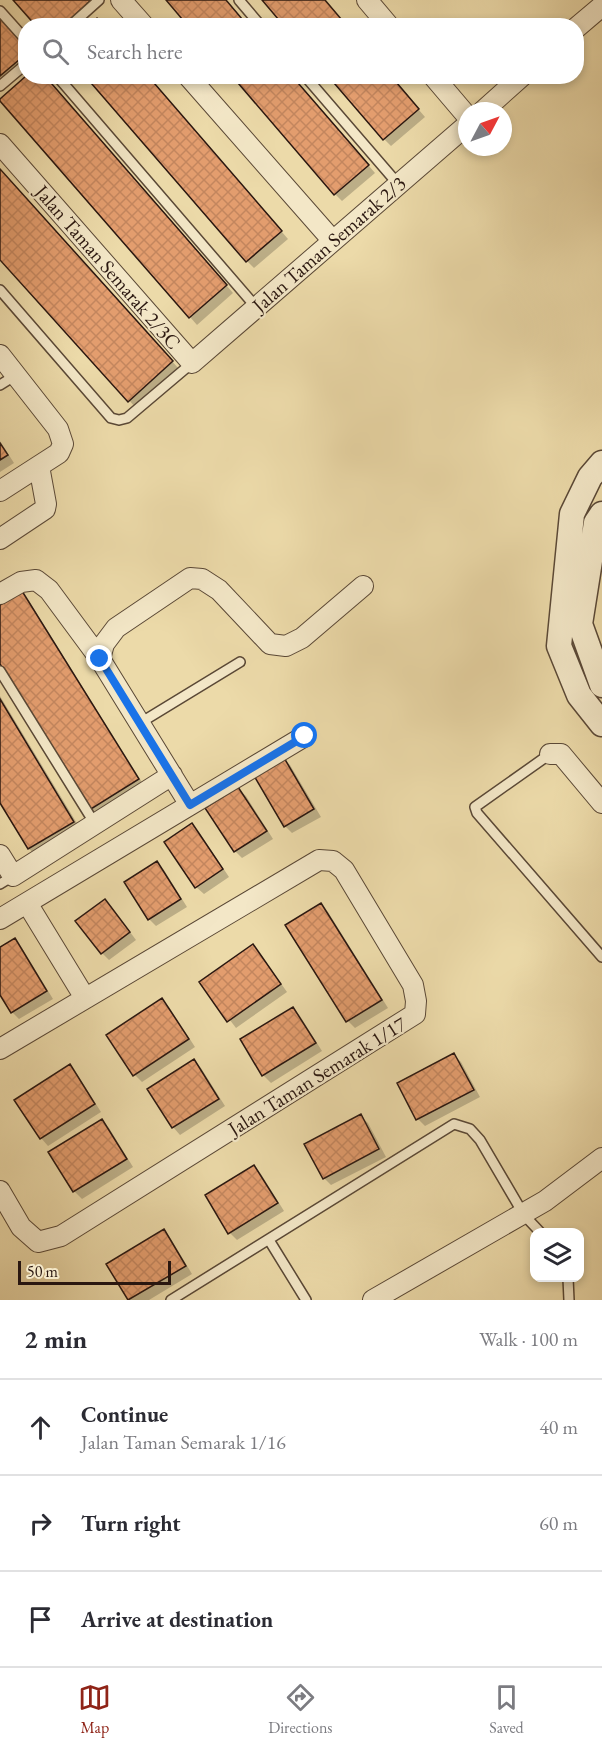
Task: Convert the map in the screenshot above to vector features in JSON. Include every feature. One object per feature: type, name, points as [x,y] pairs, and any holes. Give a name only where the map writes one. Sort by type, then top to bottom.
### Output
[{"type":"street","points":[[121,0],[137,18]]},
{"type":"street","points":[[367,0],[382,18]]},
{"type":"street","points":[[584,21],[602,6]]},
{"type":"street","points":[[195,84],[333,241]]},
{"type":"street","points":[[440,84],[458,105]]},
{"type":"street","points":[[493,102],[513,84]]},
{"type":"street","name":"Jalan Taman Semarak 2/3","points":[[192,363],[458,133]]},
{"type":"street","name":"Jalan Taman Semarak 2/3C","points":[[0,144],[192,363]]},
{"type":"street","points":[[0,355],[8,380],[58,429],[63,444],[59,453],[0,491]]},
{"type":"street","points":[[602,463],[590,477],[572,514],[559,646],[579,695],[602,724]]},
{"type":"street","points":[[0,539],[45,509],[39,466]]},
{"type":"street","points":[[602,514],[596,523],[580,624],[602,685]]},
{"type":"street","points":[[100,659],[104,644],[116,628],[190,578],[202,579],[219,590],[270,644],[286,646],[302,638],[363,586]]},
{"type":"street","points":[[0,594],[21,582],[36,580],[49,590],[100,659],[190,805]]},
{"type":"street","points":[[0,919],[305,736]]},
{"type":"street","points":[[550,754],[561,754],[602,803]]},
{"type":"street","points":[[0,855],[7,880],[172,775]]},
{"type":"street","name":"Jalan Taman Semarak 1/17","points":[[0,1049],[319,860],[333,861],[344,870],[413,985],[416,1001],[415,1014],[61,1236],[38,1242],[21,1227],[0,1191]]},
{"type":"street","points":[[27,903],[85,999]]},
{"type":"street","points":[[373,1300],[524,1215],[602,1158]]},
{"type":"lane","points":[[79,18],[99,0]]},
{"type":"lane","points":[[239,0],[254,18]]},
{"type":"lane","points":[[0,11],[18,31]]},
{"type":"lane","points":[[0,86],[18,71]]},
{"type":"lane","points":[[64,84],[256,307]]},
{"type":"lane","points":[[312,84],[398,184]]},
{"type":"lane","points":[[0,290],[111,417],[119,420],[127,418],[192,363]]},
{"type":"lane","points":[[140,723],[240,662]]},
{"type":"lane","points":[[0,671],[95,824]]},
{"type":"lane","points":[[550,754],[475,807],[477,813],[602,957]]},
{"type":"lane","points":[[171,1300],[454,1124],[470,1129],[480,1140],[524,1215],[536,1228]]},
{"type":"lane","points":[[269,1240],[306,1300]]},
{"type":"lane","points":[[568,1282],[569,1300]]},
{"type":"building","points":[[13,0],[91,0],[72,18],[29,18]]},
{"type":"building","points":[[166,0],[226,0],[241,18],[181,18]]},
{"type":"building","points":[[262,0],[325,0],[340,18],[277,18]]},
{"type":"building","points":[[0,14],[18,34],[18,61],[0,76]]},
{"type":"building","points":[[18,83],[52,84],[227,285],[189,318],[0,99]]},
{"type":"building","points":[[92,84],[155,84],[282,231],[246,262]]},
{"type":"building","points":[[239,84],[299,84],[369,165],[334,195]]},
{"type":"building","points":[[335,84],[398,84],[419,109],[383,140]]},
{"type":"building","points":[[0,169],[173,361],[128,402],[0,260]]},
{"type":"building","points":[[0,443],[8,455],[0,460]]},
{"type":"building","points":[[22,591],[139,779],[91,809],[0,664],[0,605]]},
{"type":"building","points":[[0,699],[74,822],[28,849],[0,803]]},
{"type":"building","points":[[283,756],[314,809],[284,827],[253,774]]},
{"type":"building","points":[[238,787],[267,831],[234,852],[205,808]]},
{"type":"building","points":[[192,823],[223,869],[195,888],[164,842]]},
{"type":"building","points":[[157,861],[181,899],[148,920],[124,882]]},
{"type":"building","points":[[105,899],[130,932],[101,954],[75,921]]},
{"type":"building","points":[[321,903],[382,1000],[346,1022],[285,925]]},
{"type":"building","points":[[15,938],[47,991],[11,1013],[0,995],[0,947]]},
{"type":"building","points":[[253,944],[281,984],[227,1022],[199,982]]},
{"type":"building","points":[[162,998],[189,1039],[133,1076],[106,1035]]},
{"type":"building","points":[[293,1007],[316,1043],[262,1076],[240,1039]]},
{"type":"building","points":[[454,1053],[474,1090],[416,1120],[397,1083]]},
{"type":"building","points":[[194,1059],[219,1099],[172,1128],[147,1089]]},
{"type":"building","points":[[70,1064],[95,1104],[40,1139],[14,1100]]},
{"type":"building","points":[[361,1114],[379,1149],[323,1179],[304,1144]]},
{"type":"building","points":[[102,1119],[127,1159],[73,1192],[48,1152]]},
{"type":"building","points":[[254,1165],[278,1203],[228,1234],[205,1195]]},
{"type":"building","points":[[164,1229],[186,1266],[128,1300],[106,1264]]},
{"type":"route","points":[[100,659],[190,805],[305,736]]}]
